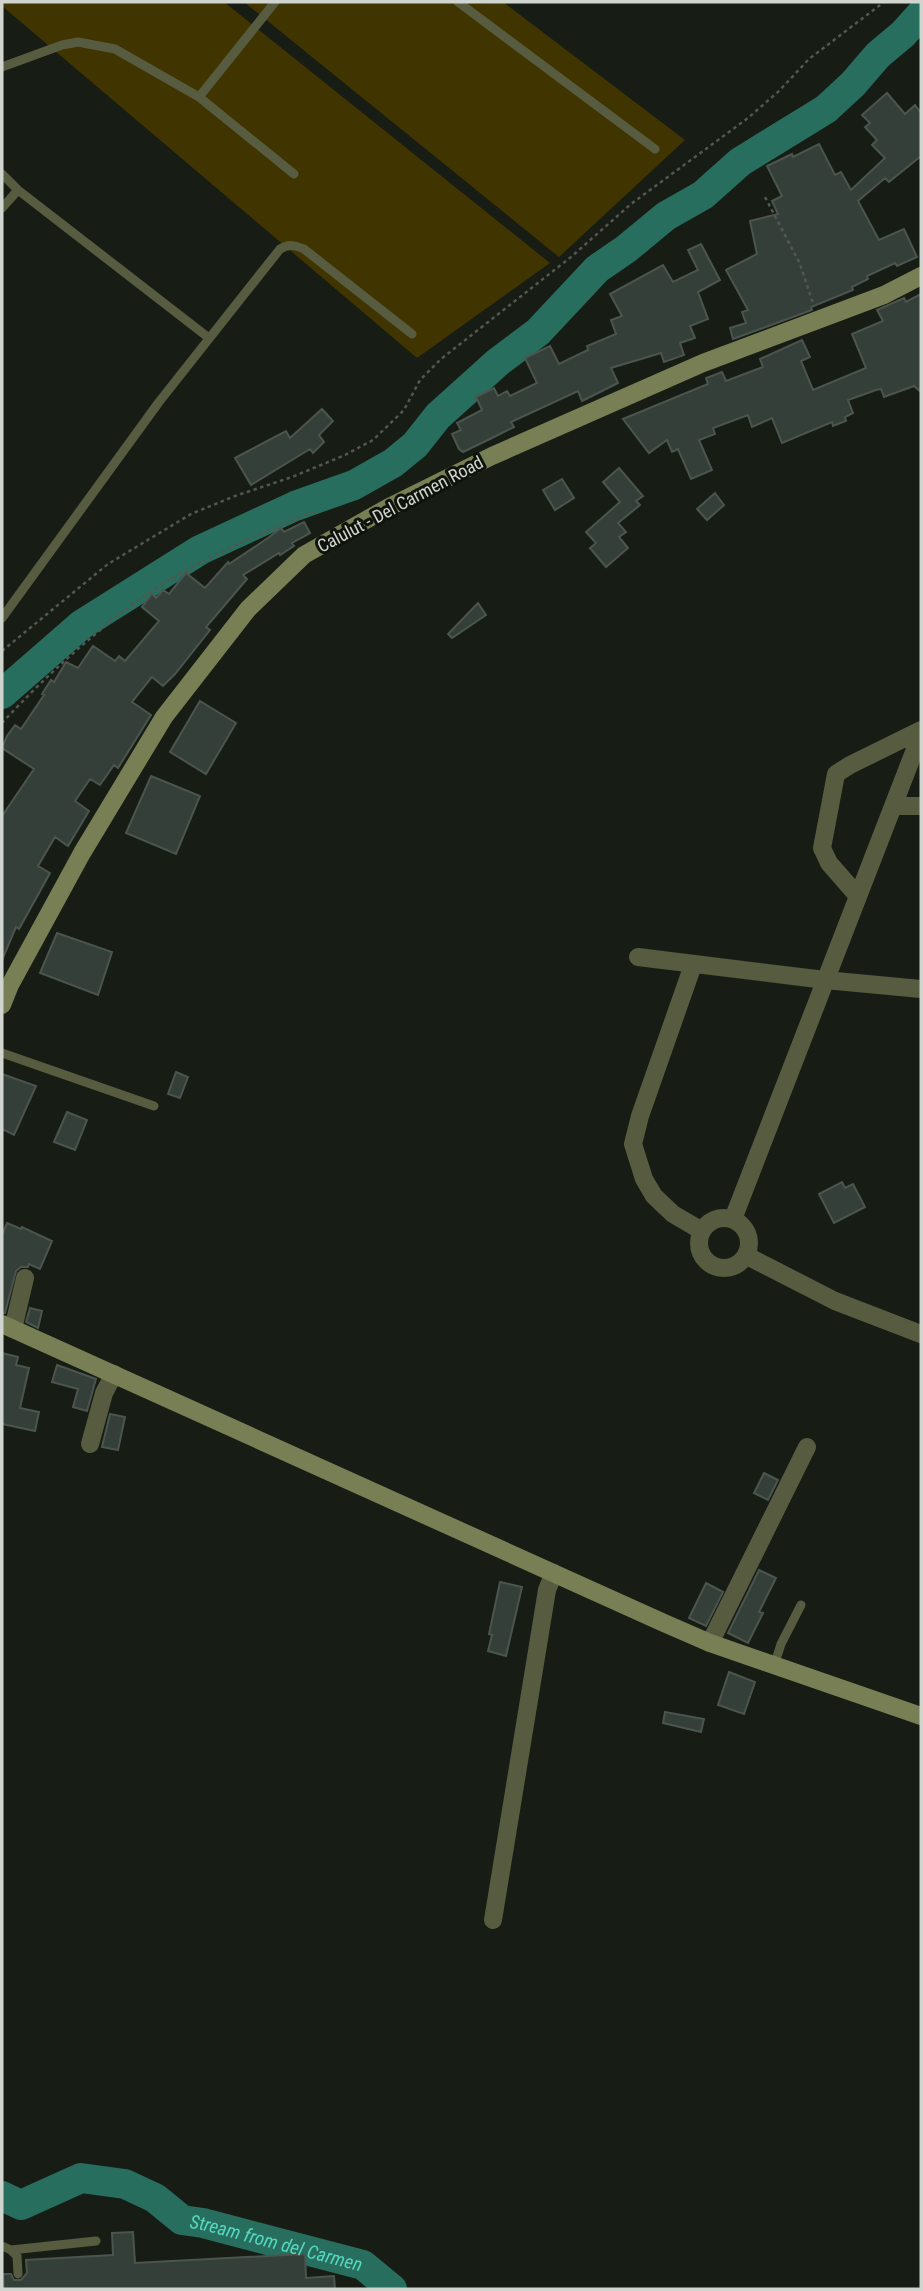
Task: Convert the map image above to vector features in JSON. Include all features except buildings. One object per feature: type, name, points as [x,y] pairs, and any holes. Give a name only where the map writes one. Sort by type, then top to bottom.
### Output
[{"type":"main road","name":"Calulut - Del Carmen Road","points":[[2,1005],[10,985],[82,853],[164,717],[248,609],[304,555],[389,507],[492,456],[703,363],[884,295],[921,276]]},
{"type":"main road","points":[[7,1326],[710,1643],[921,1716]]},
{"type":"street","points":[[733,1219],[921,732]]},
{"type":"street","points":[[858,895],[829,863],[822,848],[836,774],[921,732]]},
{"type":"street","points":[[894,806],[921,806]]},
{"type":"street","points":[[638,957],[921,989]]},
{"type":"street","points":[[693,965],[640,1116],[633,1144],[644,1178],[654,1196],[673,1214],[702,1231]]},
{"type":"street","points":[[721,1218],[733,1219],[745,1228],[750,1241],[747,1256],[738,1265],[725,1269],[712,1266],[703,1257],[699,1244],[702,1231],[710,1222],[721,1218]]},
{"type":"street","points":[[747,1256],[835,1301],[921,1334]]},
{"type":"street","points":[[7,1326],[25,1278]]},
{"type":"street","points":[[90,1444],[104,1393],[114,1374]]},
{"type":"street","points":[[710,1643],[807,1447]]},
{"type":"street","points":[[493,1920],[547,1590],[554,1573]]},
{"type":"lane","points":[[199,97],[275,2]]},
{"type":"lane","points":[[458,2],[655,149]]},
{"type":"lane","points":[[2,67],[62,45],[78,42],[115,49],[199,97],[294,174]]},
{"type":"lane","points":[[2,174],[18,190],[209,338]]},
{"type":"lane","points":[[2,208],[18,190]]},
{"type":"lane","points":[[2,618],[159,401],[276,253],[287,245],[304,249],[412,334]]},
{"type":"lane","points":[[2,1053],[154,1106]]},
{"type":"lane","points":[[774,1666],[781,1644],[801,1605]]},
{"type":"lane","points":[[7,2248],[96,2241]]},
{"type":"lane","points":[[7,2248],[17,2256],[18,2274]]},
{"type":"path","points":[[2,651],[108,565],[191,514],[292,477],[373,440],[404,410],[421,380],[441,359],[571,257],[631,204],[748,118],[779,91],[809,59],[884,2]]},
{"type":"path","points":[[765,197],[800,264],[819,320]]},
{"type":"path","points":[[2,723],[76,651],[133,605],[172,578],[247,538],[315,511]]},
{"type":"shaded area","points":[[2,2],[224,2],[550,263],[417,358],[2,6]]},
{"type":"shaded area","points":[[244,2],[503,2],[685,140],[559,257]]},
{"type":"waterway","points":[[2,694],[81,625],[200,550],[295,506],[354,485],[393,463],[415,445],[438,416],[498,362],[538,332],[597,269],[666,216],[703,195],[740,162],[826,109],[921,14]]},
{"type":"waterway","name":"Stream from del Carmen","points":[[2,2196],[21,2205],[81,2178],[125,2184],[155,2198],[182,2220],[203,2223],[363,2265],[392,2289]]}]
